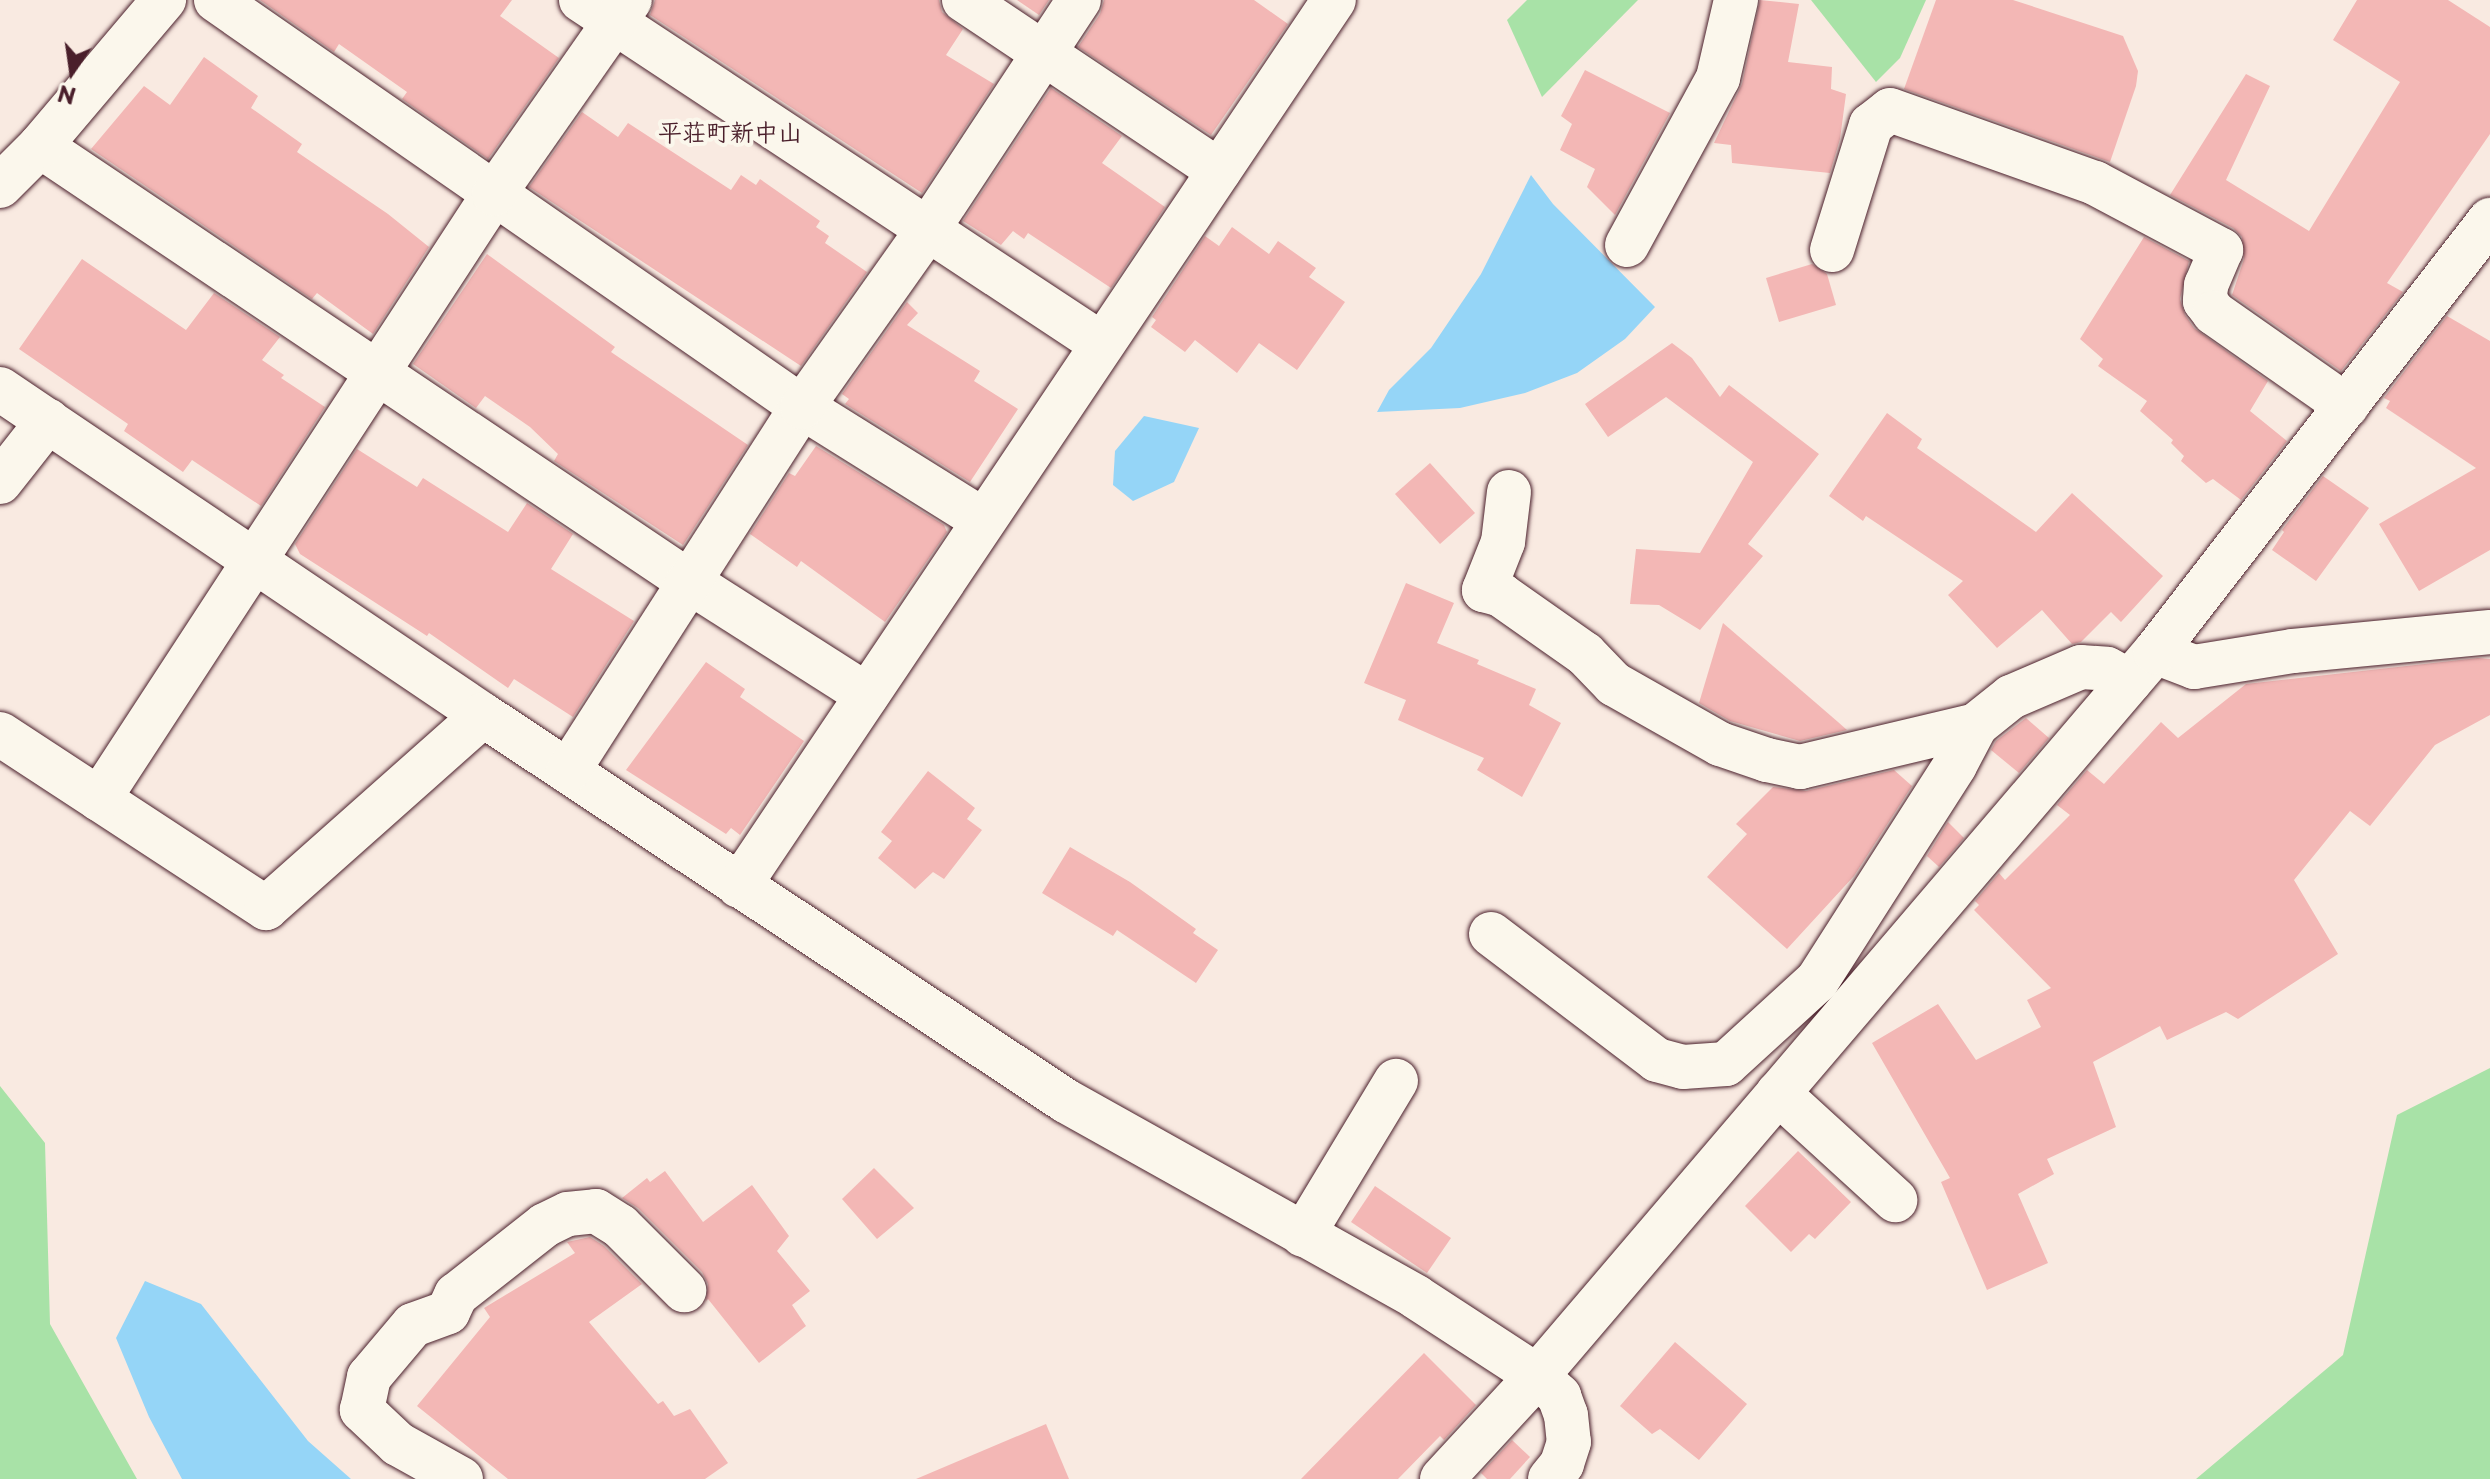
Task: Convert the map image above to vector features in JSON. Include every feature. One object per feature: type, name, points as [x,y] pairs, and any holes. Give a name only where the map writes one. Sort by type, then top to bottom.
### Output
[{"type":"street","points":[[0,186],[40,146],[164,0]]},
{"type":"street","points":[[216,0],[802,407],[983,520]]},
{"type":"street","points":[[964,0],[1219,171]]},
{"type":"street","points":[[568,771],[802,407],[928,229],[1079,0]]},
{"type":"street","points":[[739,886],[1100,343],[1334,0]]},
{"type":"street","points":[[1627,245],[1718,78],[1736,0]]},
{"type":"street","points":[[99,799],[494,194],[608,8],[928,229],[1100,343]]},
{"type":"street","points":[[1832,250],[1871,125],[1890,110],[2095,183],[2221,250],[2206,285],[2205,301],[2214,313],[2347,406]]},
{"type":"street","points":[[40,146],[688,581],[867,695]]},
{"type":"street","points":[[1442,1479],[1537,1376],[2143,666],[2490,220]]},
{"type":"street","points":[[0,389],[739,886],[1066,1101],[1416,1297],[1537,1376],[1559,1396],[1566,1415],[1569,1442],[1562,1464],[1550,1479]]},
{"type":"street","points":[[0,482],[48,421]]},
{"type":"street","points":[[1509,492],[1503,542],[1484,590],[1501,595],[1585,654],[1614,684],[1720,744],[1800,767],[1976,725]]},
{"type":"street","points":[[1491,934],[1657,1060],[1683,1067],[1726,1064],[1817,981],[1976,725],[2011,697],[2046,679],[2081,667],[2194,667],[2293,651],[2490,632]]},
{"type":"street","points":[[0,734],[266,908],[483,715]]},
{"type":"street","points":[[1303,1235],[1396,1081]]},
{"type":"street","points":[[1778,1093],[1895,1200]]},
{"type":"street","points":[[461,1479],[398,1444],[362,1410],[369,1377],[413,1325],[448,1312],[456,1295],[545,1225],[568,1214],[582,1212],[596,1211],[620,1226],[684,1290]]},
{"type":"green space","points":[[1527,0],[1638,0],[1542,97],[1507,20]]},
{"type":"green space","points":[[1811,0],[1926,0],[1900,58],[1876,82]]},
{"type":"green space","points":[[2490,1068],[2490,1479],[2196,1479],[2343,1355],[2397,1115]]},
{"type":"green space","points":[[0,1086],[45,1143],[50,1324],[137,1479],[0,1479]]},
{"type":"water","points":[[1531,175],[1553,204],[1655,307],[1625,339],[1577,373],[1525,393],[1460,408],[1377,412],[1389,390],[1431,348],[1481,274]]},
{"type":"water","points":[[1144,416],[1199,428],[1174,482],[1133,501],[1113,485],[1115,451]]},
{"type":"water","points":[[145,1281],[201,1304],[308,1441],[351,1479],[182,1479],[149,1417],[116,1338]]},
{"type":"building","points":[[260,0],[512,0],[500,16],[559,58],[488,159],[402,99],[407,92],[339,44],[334,52]]},
{"type":"building","points":[[655,0],[939,0],[942,12],[963,29],[946,55],[994,84],[922,193],[650,15]]},
{"type":"building","points":[[1017,0],[1049,0],[1039,15]]},
{"type":"building","points":[[1104,0],[1254,0],[1288,24],[1211,135],[1078,47],[1100,14]]},
{"type":"building","points":[[1760,0],[1799,4],[1788,62],[1832,67],[1831,89],[1846,94],[1840,139],[1830,173],[1732,163],[1731,145],[1714,143],[1742,84]]},
{"type":"building","points":[[1936,0],[2013,0],[2123,36],[2138,71],[2136,86],[2110,162],[1904,89]]},
{"type":"building","points":[[2357,0],[2448,0],[2490,27],[2490,134],[2387,283],[2403,292],[2341,371],[2232,295],[2244,259],[2242,237],[2233,228],[2170,195],[2246,74],[2270,86],[2226,180],[2309,231],[2400,82],[2333,40]]},
{"type":"building","points":[[204,57],[258,96],[251,108],[302,144],[297,152],[388,214],[429,247],[373,334],[317,293],[312,299],[91,149],[144,86],[170,105]]},
{"type":"building","points":[[1585,70],[1670,113],[1615,215],[1587,187],[1595,169],[1560,150],[1572,124],[1561,116]]},
{"type":"building","points":[[1051,88],[1122,136],[1102,163],[1165,207],[1111,288],[1028,233],[1024,239],[1013,231],[1001,245],[963,221]]},
{"type":"building","points":[[582,112],[618,137],[628,123],[731,190],[741,175],[756,185],[760,179],[820,221],[816,227],[829,236],[825,243],[867,272],[801,366],[529,187]]},
{"type":"building","points":[[1232,227],[1269,254],[1278,241],[1316,268],[1309,277],[1345,302],[1297,370],[1259,343],[1237,373],[1195,340],[1185,352],[1151,327],[1156,320],[1152,317],[1205,236],[1219,246]]},
{"type":"building","points":[[2144,237],[2189,261],[2180,299],[2185,315],[2194,328],[2268,381],[2250,411],[2287,441],[2241,500],[2213,479],[2206,483],[2181,461],[2184,456],[2171,443],[2173,440],[2140,411],[2147,401],[2098,366],[2103,359],[2080,339]]},
{"type":"building","points":[[487,254],[615,347],[611,352],[748,445],[683,545],[554,461],[558,454],[530,427],[485,396],[476,408],[413,364]]},
{"type":"building","points":[[82,259],[186,330],[214,293],[280,337],[262,360],[284,375],[281,378],[325,407],[261,506],[192,460],[183,472],[124,431],[128,424],[19,349]]},
{"type":"building","points":[[1812,264],[1827,274],[1836,305],[1779,322],[1766,278]]},
{"type":"building","points":[[907,302],[918,313],[907,325],[980,371],[974,381],[1018,409],[970,482],[845,404],[849,399],[842,394]]},
{"type":"building","points":[[2447,316],[2490,341],[2490,550],[2419,591],[2379,524],[2476,468],[2386,408],[2390,401],[2384,398]]},
{"type":"building","points":[[1672,343],[1692,358],[1720,397],[1729,385],[1819,454],[1748,544],[1763,556],[1700,630],[1659,605],[1630,604],[1636,549],[1700,553],[1753,462],[1666,397],[1608,437],[1585,404]]},
{"type":"building","points":[[1887,413],[1922,439],[1917,448],[2036,532],[2072,493],[2163,576],[2121,622],[2111,612],[2081,642],[2072,644],[2042,610],[1997,648],[1948,595],[1963,581],[1866,516],[1863,521],[1829,496]]},
{"type":"building","points":[[816,446],[944,525],[947,532],[885,622],[801,561],[797,567],[750,534],[789,473],[795,476]]},
{"type":"building","points":[[357,449],[417,487],[423,478],[508,532],[527,503],[573,534],[551,569],[634,621],[573,717],[514,679],[508,688],[429,633],[427,636],[300,554],[295,544]]},
{"type":"building","points":[[1430,463],[1475,513],[1440,544],[1395,494]]},
{"type":"building","points":[[2323,476],[2369,508],[2316,581],[2272,550],[2284,532],[2282,530]]},
{"type":"building","points":[[1406,583],[1454,603],[1437,643],[1536,689],[1529,705],[1561,723],[1522,797],[1477,770],[1484,758],[1398,720],[1406,700],[1364,683]]},
{"type":"building","points":[[1723,623],[1847,730],[1800,741],[1730,721],[1699,703]]},
{"type":"building","points":[[2490,659],[2490,715],[2435,745],[2370,826],[2350,811],[2294,880],[2338,954],[2238,1019],[2226,1012],[2167,1040],[2160,1026],[2093,1062],[2116,1127],[2047,1159],[2054,1174],[2018,1194],[2048,1263],[1987,1290],[1941,1182],[1950,1178],[1872,1043],[1938,1004],[1976,1060],[2041,1027],[2027,1000],[2051,988],[1974,910],[1979,905],[1975,901],[1999,873],[2005,880],[2070,815],[2057,805],[2087,770],[2104,784],[2161,722],[2178,738],[2246,684]]},
{"type":"building","points":[[706,662],[745,689],[740,697],[804,741],[740,835],[731,828],[726,834],[626,770]]},
{"type":"building","points":[[2026,718],[2049,738],[2019,773],[1991,750],[1996,741]]},
{"type":"building","points":[[1894,770],[1912,786],[1854,876],[1787,949],[1707,877],[1747,834],[1736,824],[1773,787],[1806,791]]},
{"type":"building","points":[[928,771],[975,808],[967,819],[982,830],[944,879],[933,872],[915,889],[878,858],[892,841],[881,832]]},
{"type":"building","points":[[1948,822],[1964,838],[1939,867],[1927,856]]},
{"type":"building","points":[[1070,847],[1130,882],[1196,929],[1193,933],[1218,950],[1196,983],[1117,930],[1113,936],[1042,893]]},
{"type":"building","points":[[1798,1151],[1851,1202],[1815,1239],[1809,1234],[1791,1252],[1745,1206]]},
{"type":"building","points":[[874,1168],[914,1208],[877,1239],[842,1199]]},
{"type":"building","points":[[665,1171],[703,1222],[752,1185],[789,1236],[777,1251],[810,1291],[792,1305],[806,1326],[759,1363],[708,1299],[706,1301],[708,1284],[702,1272],[638,1208],[622,1198],[647,1178],[650,1182]]},
{"type":"building","points":[[1375,1186],[1451,1238],[1427,1273],[1351,1222]]},
{"type":"building","points":[[590,1237],[604,1246],[642,1284],[589,1322],[658,1404],[663,1401],[674,1416],[690,1409],[728,1463],[705,1479],[508,1479],[417,1406],[490,1317],[484,1308],[575,1253],[567,1242]]},
{"type":"building","points":[[1675,1342],[1747,1404],[1699,1460],[1660,1429],[1652,1434],[1620,1406]]},
{"type":"building","points":[[1424,1353],[1476,1405],[1444,1440],[1440,1436],[1398,1479],[1301,1479]]},
{"type":"building","points":[[1046,1424],[1069,1479],[916,1479]]},
{"type":"building","points":[[1512,1440],[1530,1457],[1510,1479],[1487,1479],[1481,1473]]},
{"type":"district","name":"平荘町新中山","points":[[730,132]]}]
